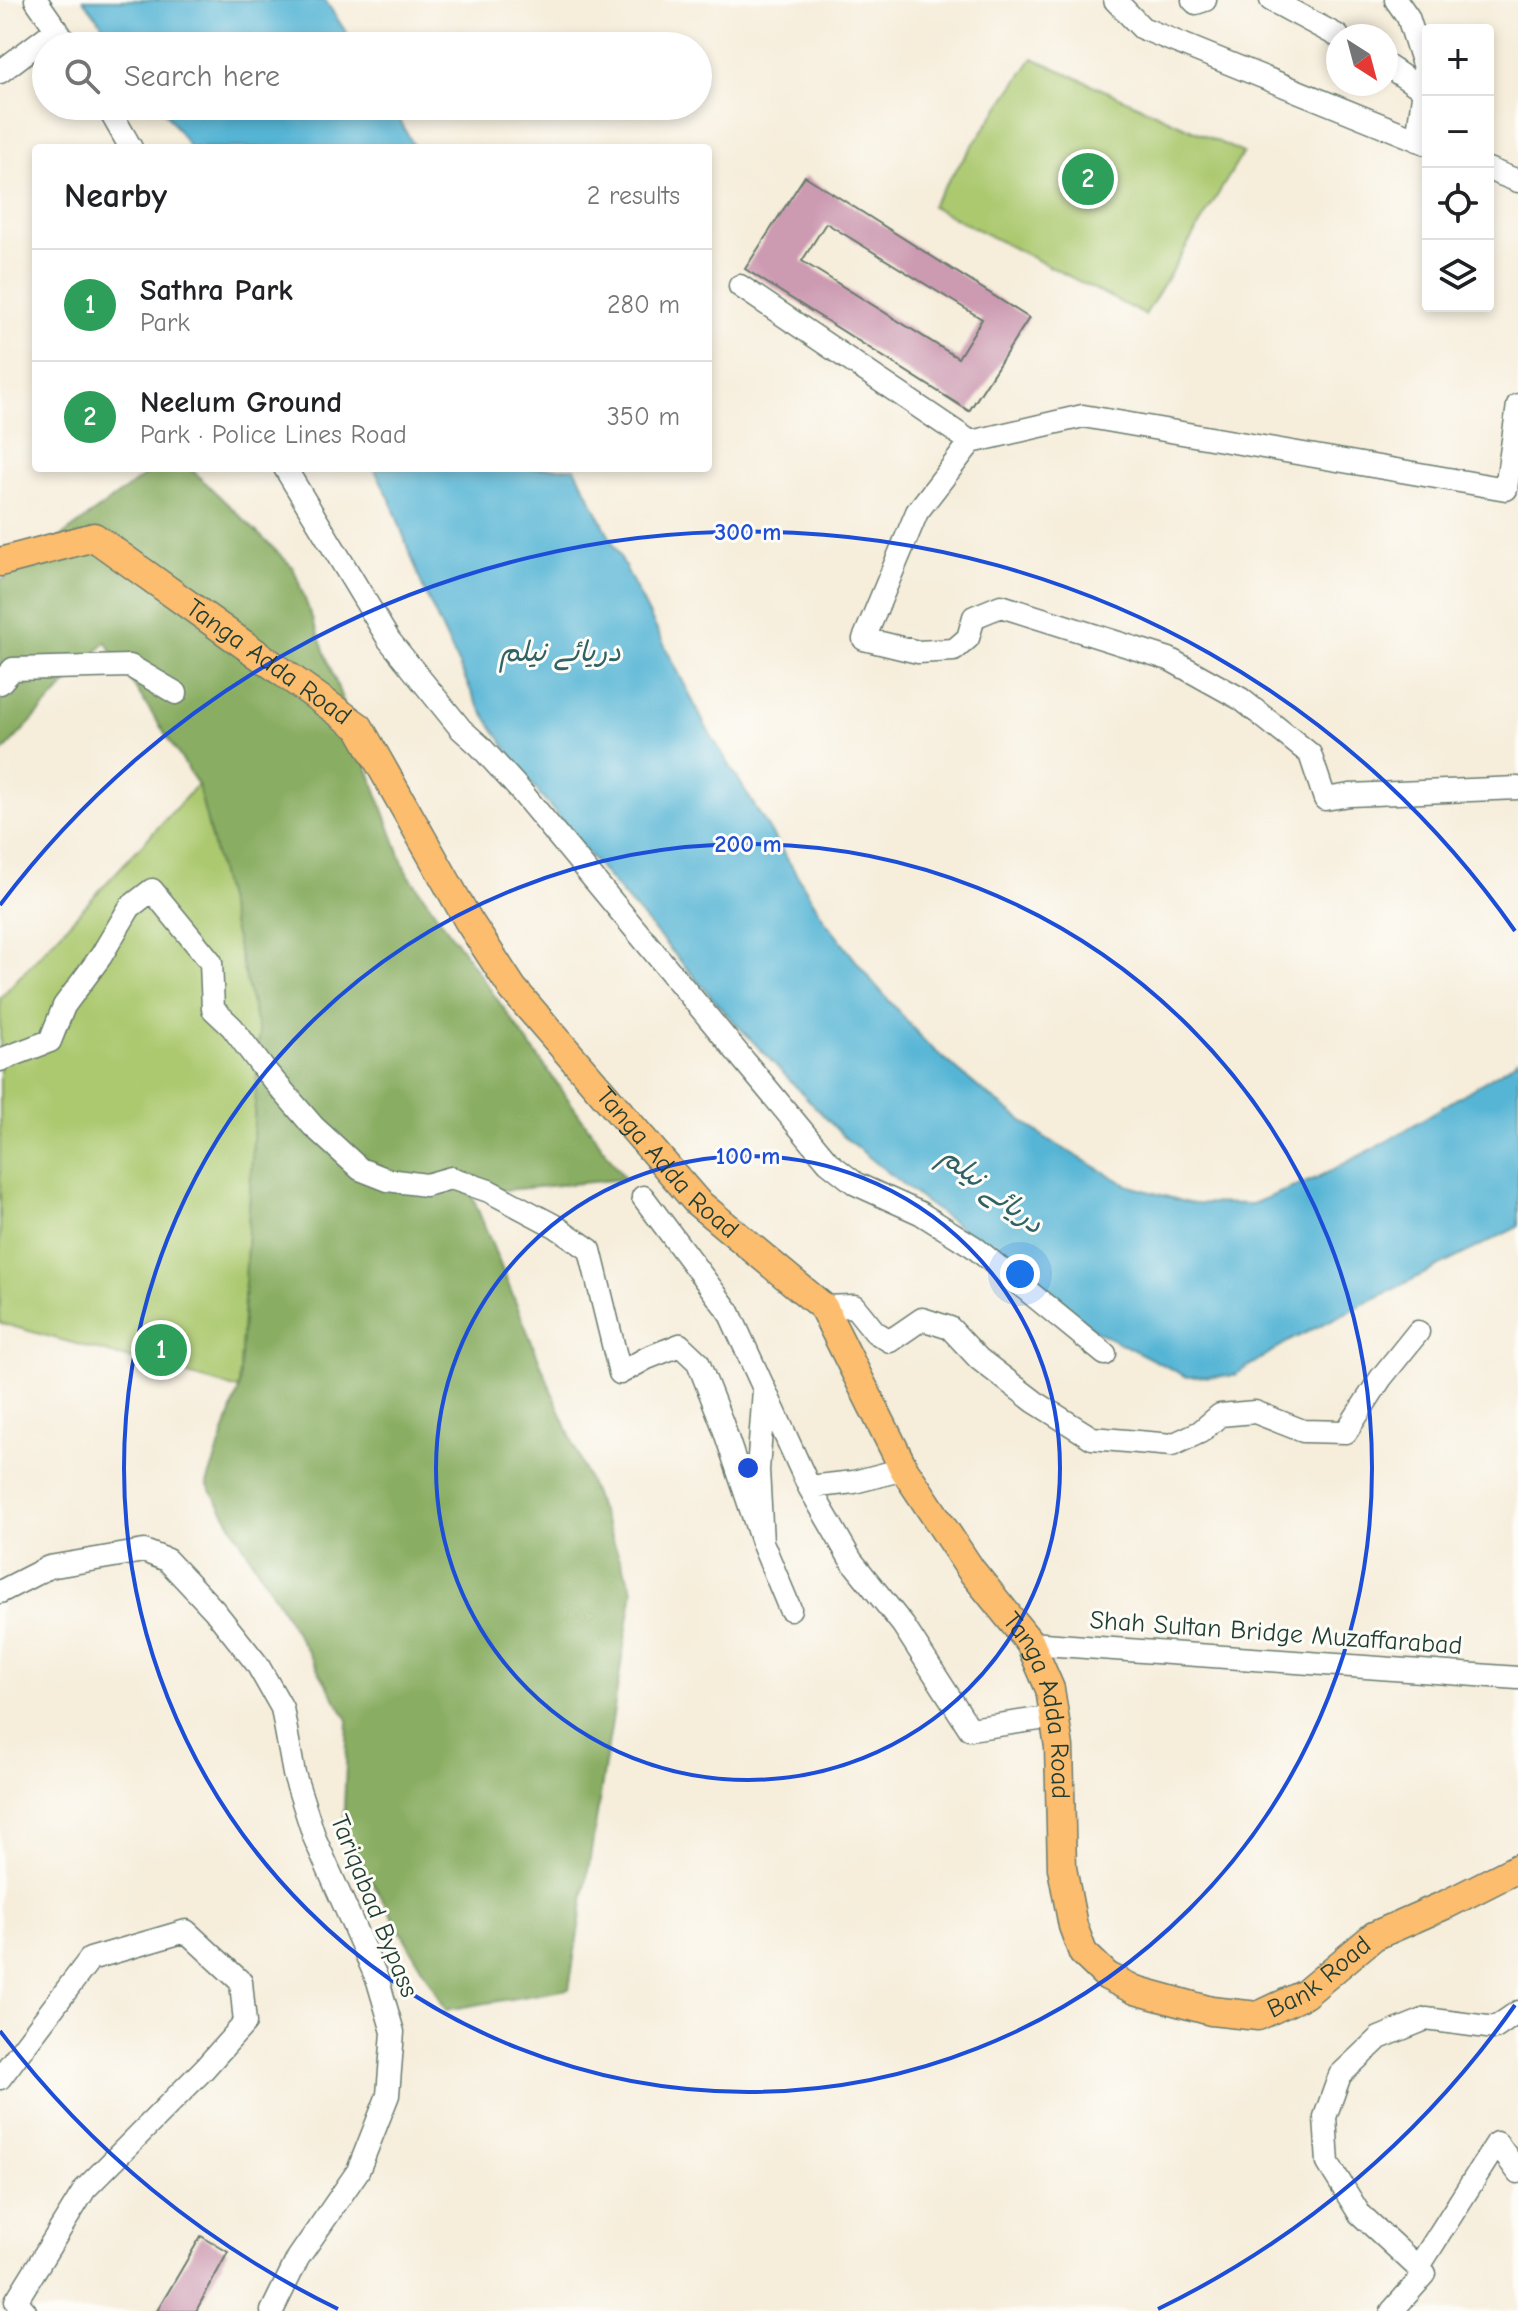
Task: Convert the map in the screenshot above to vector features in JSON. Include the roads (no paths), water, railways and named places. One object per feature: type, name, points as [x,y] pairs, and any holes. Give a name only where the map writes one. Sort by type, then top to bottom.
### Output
[{"type":"main road","name":"Tanga Adda Road","points":[[0,562],[94,537],[359,727],[468,920],[513,989],[697,1202],[823,1307],[904,1469],[971,1570],[1030,1643],[1050,1689],[1059,1747],[1062,1868],[1073,1926],[1083,1953],[1107,1976]]},
{"type":"main road","name":"Bank Road","points":[[1107,1976],[1135,1990],[1211,2011],[1258,2016],[1305,1994],[1374,1936],[1518,1868]]},
{"type":"street","points":[[36,0],[58,32]]},
{"type":"street","points":[[1115,0],[1142,28],[1422,142]]},
{"type":"street","points":[[1193,0],[1196,3],[1205,0]]},
{"type":"street","points":[[1271,0],[1326,30]]},
{"type":"street","points":[[1396,0],[1408,17],[1422,61]]},
{"type":"street","points":[[0,72],[32,54]]},
{"type":"street","points":[[1398,73],[1422,89]]},
{"type":"street","points":[[115,120],[129,144]]},
{"type":"street","points":[[1494,171],[1518,181]]},
{"type":"street","points":[[740,286],[971,442]]},
{"type":"street","points":[[1518,405],[1506,489],[1083,416],[971,442],[917,512],[864,639],[918,652],[954,650],[968,638],[974,617],[1001,606],[1169,659],[1241,699],[1310,754],[1325,799],[1350,795],[1518,788]]},
{"type":"street","points":[[287,472],[389,640],[461,729],[519,789],[828,1162],[856,1184],[920,1213],[974,1247],[1105,1354]]},
{"type":"street","points":[[0,683],[13,669],[130,666],[176,693]]},
{"type":"street","points":[[0,1060],[50,1041],[64,1006],[101,956],[130,907],[152,890],[211,962],[213,1009],[232,1027],[313,1126],[360,1169],[388,1180],[426,1185],[451,1178],[489,1191],[555,1226],[590,1250],[620,1373],[680,1345],[698,1362],[762,1542],[790,1609]]},
{"type":"street","points":[[643,1197],[729,1312],[809,1487],[851,1560],[903,1625],[970,1729],[1054,1717]]},
{"type":"street","points":[[823,1307],[854,1306],[875,1332],[890,1341],[922,1319],[950,1328],[979,1359],[1035,1402],[1092,1438],[1172,1445],[1200,1432],[1220,1415],[1255,1412],[1303,1431],[1346,1432],[1381,1378],[1418,1332]]},
{"type":"street","points":[[762,1542],[758,1470],[764,1385]]},
{"type":"street","points":[[809,1487],[854,1482],[904,1469]]},
{"type":"street","name":"Tariqabad Bypass","points":[[0,1592],[49,1567],[144,1551],[167,1560],[214,1610],[257,1664],[282,1708],[294,1774],[315,1839],[378,1981],[393,2032],[388,2095],[358,2171],[298,2258],[272,2311]]},
{"type":"street","name":"Shah Sultan Bridge Muzaffarabad","points":[[1030,1643],[1518,1678]]},
{"type":"street","points":[[0,2078],[90,1959],[186,1931],[241,1982],[245,2023],[204,2069],[85,2189],[16,2301],[25,2311]]},
{"type":"street","points":[[1392,2311],[1425,2274],[1359,2213],[1328,2163],[1325,2117],[1340,2075],[1379,2038],[1426,2019],[1495,2028],[1518,2012]]},
{"type":"street","points":[[1423,2260],[1497,2143],[1518,2172]]},
{"type":"water","points":[[83,0],[325,0],[346,32],[108,32]]},
{"type":"water","points":[[171,120],[400,120],[413,144],[187,144]]},
{"type":"water","name":"دریائے نیلم","points":[[376,472],[577,472],[706,727],[826,922],[927,1044],[1047,1139],[1127,1185],[1189,1203],[1252,1204],[1317,1178],[1384,1143],[1518,1059],[1518,1227],[1289,1341],[1233,1376],[1187,1377],[1094,1330],[843,1136],[721,1008],[594,861],[522,772],[475,700],[423,588],[390,499]]},
{"type":"place","name":"Neelum Ground","points":[[1088,179]]},
{"type":"place","name":"Sathra Park","points":[[161,1350]]}]
